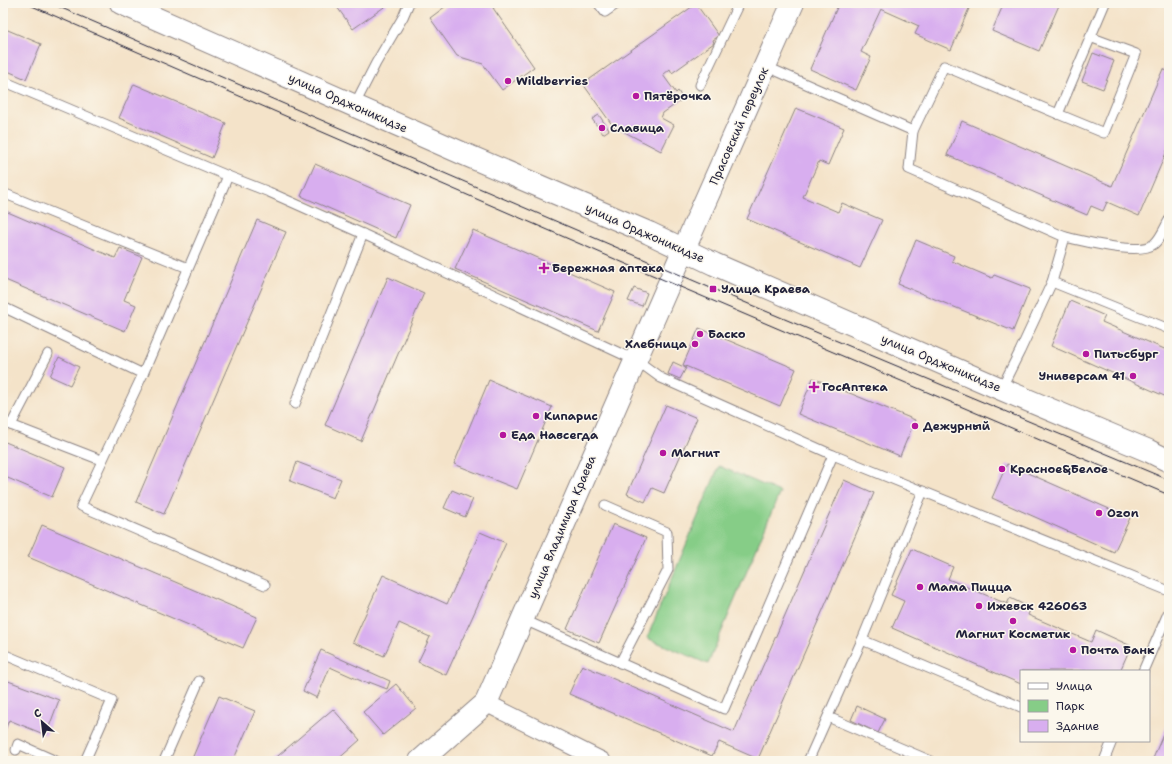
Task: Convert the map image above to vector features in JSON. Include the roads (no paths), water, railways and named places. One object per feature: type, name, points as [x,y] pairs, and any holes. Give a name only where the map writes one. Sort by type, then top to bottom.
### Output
[{"type":"main road","name":"улица Орджоникидзе","points":[[121,3],[354,106],[649,233],[714,264],[1001,389],[1169,460]]},
{"type":"main road","name":"Прасовский переулок","points":[[684,249],[793,3]]},
{"type":"main road","name":"улица Владимира Краева","points":[[420,761],[486,703],[684,249]]},
{"type":"street","points":[[486,703],[602,761]]},
{"type":"lane","points":[[354,106],[409,3]]},
{"type":"lane","points":[[598,3],[604,12],[618,3]]},
{"type":"lane","points":[[700,85],[739,3]]},
{"type":"lane","points":[[1058,114],[1105,3]]},
{"type":"lane","points":[[1090,37],[1136,54],[1104,133],[944,66],[914,131],[909,169],[1065,237],[1123,248],[1140,249],[1153,244],[1169,220]]},
{"type":"lane","points":[[765,66],[914,131]]},
{"type":"lane","points":[[3,81],[269,192],[363,234],[610,349],[636,359],[661,378],[832,455],[1169,591]]},
{"type":"lane","points":[[228,176],[144,374],[81,506],[265,585]]},
{"type":"lane","points":[[3,193],[188,268]]},
{"type":"lane","points":[[295,404],[363,234]]},
{"type":"lane","points":[[1001,389],[1052,282],[1065,237]]},
{"type":"lane","points":[[1052,282],[1169,329]]},
{"type":"lane","points":[[3,307],[144,374]]},
{"type":"lane","points":[[48,354],[7,424],[102,460]]},
{"type":"lane","points":[[522,619],[724,709],[832,455]]},
{"type":"lane","points":[[808,761],[862,640],[922,491]]},
{"type":"lane","points":[[605,505],[667,532],[668,570],[620,663]]},
{"type":"lane","points":[[1143,670],[1169,611]]},
{"type":"lane","points":[[862,640],[1020,707]]},
{"type":"lane","points":[[3,654],[112,700],[85,761]]},
{"type":"lane","points":[[164,761],[199,682]]},
{"type":"lane","points":[[828,717],[931,761]]},
{"type":"lane","points":[[1104,761],[1111,743]]},
{"type":"lane","points":[[16,750],[18,744],[56,761]]},
{"type":"tram line","points":[[25,3],[624,263],[1169,495]]},
{"type":"tram line","points":[[50,3],[713,289],[1169,480]]},
{"type":"place","name":"Wildberries","points":[[508,81]]},
{"type":"place","name":"Пятёрочка","points":[[636,96]]},
{"type":"place","name":"Славица","points":[[602,128]]},
{"type":"place","name":"Бережная аптека","points":[[544,268]]},
{"type":"place","name":"Улица Краева","points":[[713,289]]},
{"type":"place","name":"Баско","points":[[700,334]]},
{"type":"place","name":"Хлебница","points":[[695,344]]},
{"type":"place","name":"Питьсбург","points":[[1086,354]]},
{"type":"place","name":"Универсам 41","points":[[1133,376]]},
{"type":"place","name":"ГосАптека","points":[[814,387]]},
{"type":"place","name":"Кипарис","points":[[536,416]]},
{"type":"place","name":"Дежурный","points":[[915,426]]},
{"type":"place","name":"Еда Навсегда","points":[[503,435]]},
{"type":"place","name":"Магнит","points":[[663,453]]},
{"type":"place","name":"Красное&Белое","points":[[1002,469]]},
{"type":"place","name":"Ozon","points":[[1099,513]]},
{"type":"place","name":"Мама Пицца","points":[[920,587]]},
{"type":"place","name":"Ижевск 426063","points":[[979,606]]},
{"type":"place","name":"Магнит Косметик","points":[[1013,621]]},
{"type":"place","name":"Почта Банк","points":[[1073,650]]}]
